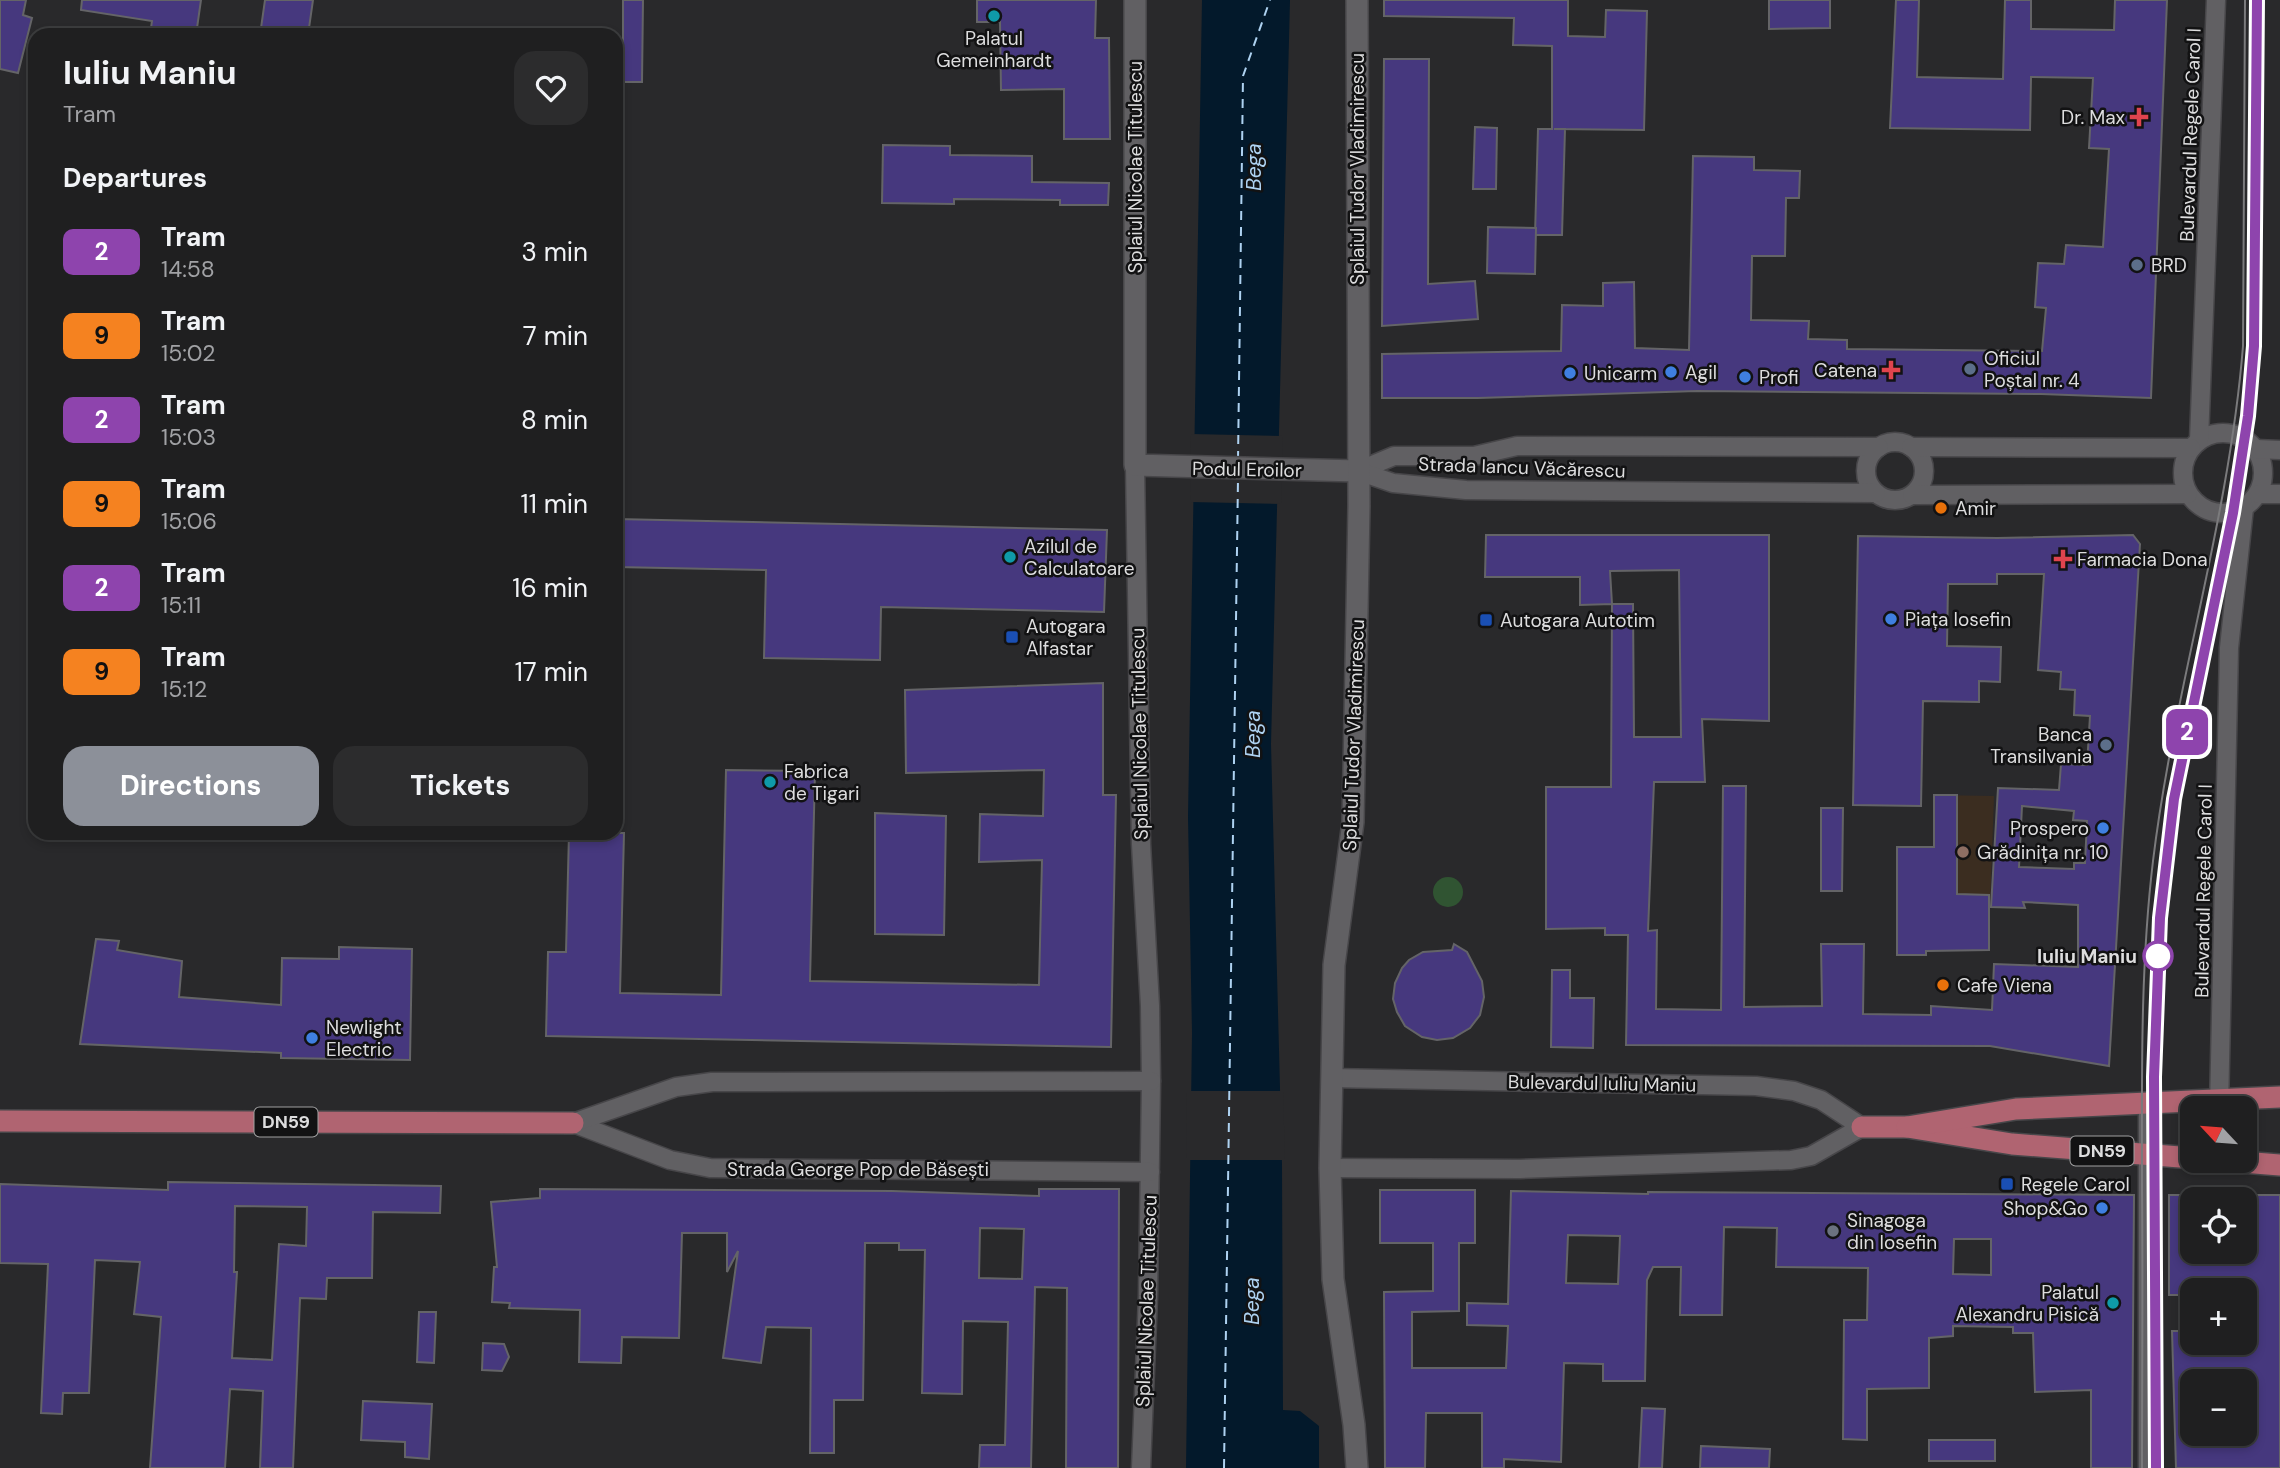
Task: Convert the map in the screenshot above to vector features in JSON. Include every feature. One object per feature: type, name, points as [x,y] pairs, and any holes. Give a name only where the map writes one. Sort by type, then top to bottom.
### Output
[{"type":"main road","name":"DN59","points":[[2258,1100],[2280,1097]]},
{"type":"main road","name":"DN59","points":[[1907,1127],[2016,1109],[2180,1103]]},
{"type":"main road","name":"Strada George Pop de Băsești","points":[[0,1121],[573,1123]]},
{"type":"main road","name":"DN59","points":[[1862,1127],[1907,1127],[2012,1144],[2180,1157]]},
{"type":"main road","points":[[2258,1164],[2280,1166]]},
{"type":"street","name":"Splaiul Nicolae Titulescu","points":[[1135,0],[1135,465],[1140,844],[1150,1006],[1151,1081],[1141,1468]]},
{"type":"street","name":"Splaiul Tudor Vladimirescu","points":[[1357,0],[1358,471],[1353,822],[1334,965],[1330,1168],[1333,1279],[1354,1425],[1357,1468]]},
{"type":"street","name":"Bulevardul Regele Carol I","points":[[2195,444],[2216,0]]},
{"type":"street","points":[[2188,494],[1912,495],[1894,500],[1876,494],[1869,485],[1867,464],[1879,447],[1895,442],[1911,447],[2195,444],[2222,433],[2234,434],[2256,449],[2263,472],[2258,494],[2244,508],[2233,513],[2211,512],[2202,508],[2188,494],[2182,471],[2185,458],[2195,444]]},
{"type":"street","name":"Strada Iancu Văcărescu","points":[[1358,471],[1394,456],[1474,456],[1517,446],[1879,447]]},
{"type":"street","points":[[1911,447],[1919,455],[1923,476],[1912,495]]},
{"type":"street","points":[[2256,449],[2280,450]]},
{"type":"street","name":"Podul Eroilor","points":[[1135,465],[1358,471]]},
{"type":"street","name":"Strada Iancu Văcărescu","points":[[1358,471],[1393,483],[1466,490],[1876,494]]},
{"type":"street","points":[[2258,494],[2280,494]]},
{"type":"street","name":"Bulevardul Regele Carol I","points":[[2220,1096],[2229,648],[2244,508]]},
{"type":"street","name":"Bulevardul Iuliu Maniu","points":[[1331,1078],[1756,1086],[1794,1091],[1821,1100],[1862,1127]]},
{"type":"street","name":"Strada George Pop de Băsești","points":[[573,1123],[676,1087],[712,1082],[1151,1081]]},
{"type":"street","points":[[2148,1103],[2148,1468]]},
{"type":"street","name":"Strada George Pop de Băsești","points":[[573,1123],[670,1160],[710,1168],[1150,1172]]},
{"type":"street","points":[[1330,1168],[1520,1169],[1791,1160],[1811,1156],[1862,1127]]},
{"type":"shaded area","name":"Grădinița nr. 10","points":[[1934,795],[1994,796],[1989,937],[1970,937],[1969,951],[1954,951],[1953,937],[1933,933]]},
{"type":"green space","points":[[1448,877],[1459,881],[1463,892],[1459,903],[1448,907],[1437,903],[1433,892],[1437,881]]},
{"type":"water","name":"Bega","points":[[1202,0],[1290,0],[1271,744],[1282,1165],[1283,1410],[1300,1411],[1319,1426],[1319,1468],[1186,1468],[1192,1033],[1188,817]]},
{"type":"pier","points":[[1191,434],[1283,436],[1281,504],[1190,502]]},
{"type":"pier","points":[[1187,1091],[1283,1091],[1285,1160],[1186,1160]]},
{"type":"building","points":[[0,0],[26,0],[23,15],[32,18],[18,73],[0,69]]},
{"type":"building","points":[[82,0],[201,0],[197,28],[151,28],[152,21],[81,10]]},
{"type":"building","points":[[265,0],[313,0],[309,28],[261,28]]},
{"type":"building","points":[[623,0],[643,0],[642,82],[623,82]]},
{"type":"building","points":[[977,0],[1096,0],[1095,38],[1109,38],[1110,139],[1064,139],[1064,89],[1001,90],[1000,22],[977,22]]},
{"type":"building","points":[[1384,0],[1568,0],[1568,36],[1605,37],[1606,10],[1647,11],[1644,130],[1565,129],[1562,235],[1535,235],[1538,129],[1552,129],[1552,46],[1513,45],[1514,18],[1384,16]]},
{"type":"building","points":[[1769,0],[1830,0],[1830,28],[1769,29]]},
{"type":"building","points":[[1896,0],[1919,0],[1917,77],[2003,79],[2005,0],[2031,0],[2031,29],[2114,30],[2115,0],[2167,0],[2151,398],[2041,394],[1697,391],[1478,398],[1382,398],[1382,354],[1561,351],[1562,305],[1603,306],[1603,283],[1634,282],[1635,348],[1689,350],[1693,156],[1754,157],[1754,170],[1800,171],[1799,198],[1786,198],[1785,256],[1752,256],[1751,320],[1809,321],[1808,339],[1847,340],[1847,349],[2042,351],[2046,308],[2035,307],[2038,263],[2064,264],[2066,245],[2103,247],[2109,149],[2089,148],[2093,78],[2031,77],[2030,130],[1890,128]]},
{"type":"building","points":[[1384,59],[1429,59],[1428,284],[1475,281],[1478,319],[1382,326]]},
{"type":"building","points":[[1475,127],[1497,128],[1496,189],[1473,189]]},
{"type":"building","points":[[883,145],[950,146],[950,155],[1032,156],[1032,182],[1109,183],[1108,205],[1060,205],[1060,200],[954,199],[954,204],[882,203]]},
{"type":"building","points":[[1488,227],[1536,228],[1535,274],[1487,273]]},
{"type":"building","points":[[623,519],[1107,530],[1104,612],[881,607],[880,660],[764,658],[766,570],[623,567]]},
{"type":"building","points":[[1486,535],[1769,535],[1769,721],[1702,719],[1705,782],[1654,782],[1648,931],[1657,930],[1656,1009],[1721,1010],[1723,786],[1746,786],[1744,1007],[1822,1006],[1821,944],[1864,944],[1863,1014],[1931,1015],[1931,1006],[1992,1010],[1994,964],[2078,967],[2078,905],[2023,902],[2025,908],[1991,907],[1998,788],[2059,790],[2061,764],[2087,765],[2090,716],[2074,715],[2075,690],[2060,689],[2061,672],[2038,670],[2044,574],[1997,574],[1997,584],[1948,584],[1947,646],[2001,647],[2000,682],[1979,681],[1979,702],[1923,701],[1921,806],[1853,805],[1858,536],[1997,538],[2133,535],[2140,544],[2109,1066],[1990,1046],[1626,1045],[1628,935],[1605,935],[1605,928],[1546,929],[1546,787],[1611,787],[1612,604],[1580,605],[1580,577],[1485,577]],"holes":[[[1679,570],[1681,737],[1634,737],[1633,604],[1612,604],[1610,571]],[[2022,806],[2074,811],[2073,820],[2087,821],[2085,863],[2074,863],[2074,869],[2019,867]]]},
{"type":"building","name":"Fabrica de Tigari","points":[[1103,683],[1103,795],[1116,795],[1111,1047],[546,1036],[548,952],[566,952],[569,840],[623,840],[624,833],[620,993],[721,995],[726,770],[815,771],[810,981],[1039,985],[1042,860],[979,862],[980,814],[1043,816],[1044,770],[906,773],[905,690]]},
{"type":"building","points":[[1934,795],[1957,795],[1957,894],[1989,895],[1989,950],[1926,951],[1926,955],[1897,955],[1897,847],[1934,847]]},
{"type":"building","points":[[1821,808],[1843,808],[1842,891],[1821,891]]},
{"type":"building","points":[[875,813],[946,816],[944,935],[875,934]]},
{"type":"building","points":[[96,939],[119,941],[117,950],[182,961],[179,997],[281,1005],[282,958],[339,959],[339,947],[412,949],[410,1060],[281,1058],[281,1053],[80,1044]]},
{"type":"building","points":[[1454,944],[1467,952],[1482,981],[1484,997],[1480,1015],[1470,1028],[1453,1038],[1437,1040],[1422,1037],[1405,1026],[1397,1012],[1393,999],[1395,983],[1409,960],[1423,952],[1452,950]]},
{"type":"building","points":[[1552,970],[1570,970],[1570,998],[1594,998],[1593,1048],[1551,1047]]},
{"type":"building","points":[[168,1182],[441,1186],[440,1213],[373,1212],[372,1278],[327,1278],[326,1299],[300,1298],[293,1468],[260,1468],[263,1391],[230,1389],[225,1468],[150,1468],[161,1317],[134,1314],[140,1262],[95,1260],[89,1393],[63,1393],[62,1414],[41,1413],[48,1264],[0,1263],[0,1184],[168,1190]],"holes":[[[235,1206],[307,1207],[306,1246],[279,1244],[272,1360],[232,1358],[237,1272],[234,1272]]]},
{"type":"building","points":[[540,1189],[892,1191],[1039,1196],[1039,1189],[1119,1189],[1118,1468],[1066,1468],[1067,1288],[1035,1287],[1031,1468],[979,1468],[980,1445],[1005,1445],[1008,1322],[963,1321],[962,1394],[922,1393],[925,1250],[899,1250],[899,1243],[865,1243],[863,1400],[834,1400],[834,1453],[810,1453],[811,1328],[766,1327],[761,1363],[723,1358],[738,1251],[727,1272],[727,1233],[682,1233],[679,1338],[622,1337],[621,1363],[579,1362],[580,1310],[509,1308],[510,1303],[492,1302],[494,1267],[497,1267],[491,1202],[540,1198]],"holes":[[[980,1228],[1024,1229],[1022,1279],[979,1278]]]},
{"type":"building","points":[[1380,1190],[1475,1190],[1475,1243],[1459,1243],[1459,1311],[1412,1312],[1412,1368],[1506,1368],[1508,1326],[1467,1325],[1467,1303],[1508,1304],[1511,1191],[1648,1194],[2134,1195],[2132,1468],[2091,1468],[2091,1390],[2035,1392],[2033,1333],[2013,1333],[2013,1327],[1953,1326],[1953,1336],[1929,1338],[1929,1388],[1867,1389],[1867,1440],[1843,1439],[1844,1320],[1867,1320],[1868,1268],[1776,1267],[1777,1228],[1724,1227],[1722,1315],[1680,1315],[1681,1267],[1653,1267],[1647,1280],[1645,1381],[1603,1381],[1603,1364],[1564,1363],[1561,1462],[1504,1459],[1504,1468],[1482,1468],[1482,1413],[1426,1413],[1425,1468],[1385,1468],[1384,1292],[1433,1291],[1433,1243],[1380,1243]],"holes":[[[1568,1235],[1620,1236],[1618,1284],[1566,1283]],[[1954,1239],[1991,1239],[1991,1275],[1953,1274]]]},
{"type":"building","points":[[2169,1195],[2180,1195],[2180,1264],[2257,1264],[2257,1195],[2280,1195],[2280,1468],[2176,1468],[2172,1331],[2180,1331],[2180,1355],[2257,1355],[2257,1278],[2180,1278],[2180,1295],[2169,1295]]},
{"type":"building","points":[[419,1312],[436,1312],[434,1363],[417,1362]]},
{"type":"building","points":[[483,1343],[504,1344],[509,1357],[502,1371],[482,1370]]},
{"type":"building","points":[[363,1401],[432,1404],[429,1459],[405,1457],[405,1442],[361,1440]]},
{"type":"building","points":[[1642,1408],[1665,1409],[1662,1468],[1639,1468]]},
{"type":"building","points":[[1929,1440],[1995,1440],[1995,1461],[1929,1461]]},
{"type":"building","points":[[1701,1446],[1770,1449],[1769,1468],[1700,1468]]},
{"type":"ferry route","points":[[1238,460],[1243,76],[1270,0]]},
{"type":"ferry route","points":[[1224,1468],[1238,479]]},
{"type":"tram line","points":[[2142,1468],[2142,1066],[2146,943],[2162,796],[2226,476],[2243,346],[2245,0]]},
{"type":"tram line","points":[[2156,1468],[2154,1077],[2160,918],[2174,799],[2233,513],[2248,416],[2254,346],[2257,0]]},
{"type":"tram line","name":"2","points":[[2156,1468],[2154,1077],[2160,918],[2174,799],[2233,513],[2248,416],[2254,346],[2257,0]]},
{"type":"place","name":"Palatul Gemeinhardt","points":[[994,16]]},
{"type":"place","name":"Dr. Max","points":[[2139,117]]},
{"type":"place","name":"BRD","points":[[2137,265]]},
{"type":"place","name":"Oficiul Poștal nr. 4","points":[[1970,369]]},
{"type":"place","name":"Catena","points":[[1891,370]]},
{"type":"place","name":"Agil","points":[[1671,372]]},
{"type":"place","name":"Unicarm","points":[[1570,373]]},
{"type":"place","name":"Profi","points":[[1745,377]]},
{"type":"place","name":"Amir","points":[[1941,508]]},
{"type":"place","name":"Azilul de Calculatoare","points":[[1010,557]]},
{"type":"place","name":"Farmacia Dona","points":[[2063,559]]},
{"type":"place","name":"Piața Iosefin","points":[[1891,619]]},
{"type":"place","name":"Autogara Autotim","points":[[1486,620]]},
{"type":"place","name":"Autogara Alfastar","points":[[1012,637]]},
{"type":"place","name":"Banca Transilvania","points":[[2106,745]]},
{"type":"place","name":"Fabrica de Tigari","points":[[770,782]]},
{"type":"place","name":"Prospero","points":[[2103,828]]},
{"type":"place","name":"Grădinița nr. 10","points":[[1963,852]]},
{"type":"place","name":"Iuliu Maniu","points":[[2158,956]]},
{"type":"place","name":"Cafe Viena","points":[[1943,985]]},
{"type":"place","name":"Newlight Electric","points":[[312,1038]]},
{"type":"place","name":"Regele Carol","points":[[2007,1184]]},
{"type":"place","name":"Shop&Go","points":[[2102,1208]]},
{"type":"place","name":"Sinagoga din Iosefin","points":[[1833,1231]]},
{"type":"place","name":"Palatul Alexandru Pisică","points":[[2113,1303]]}]
